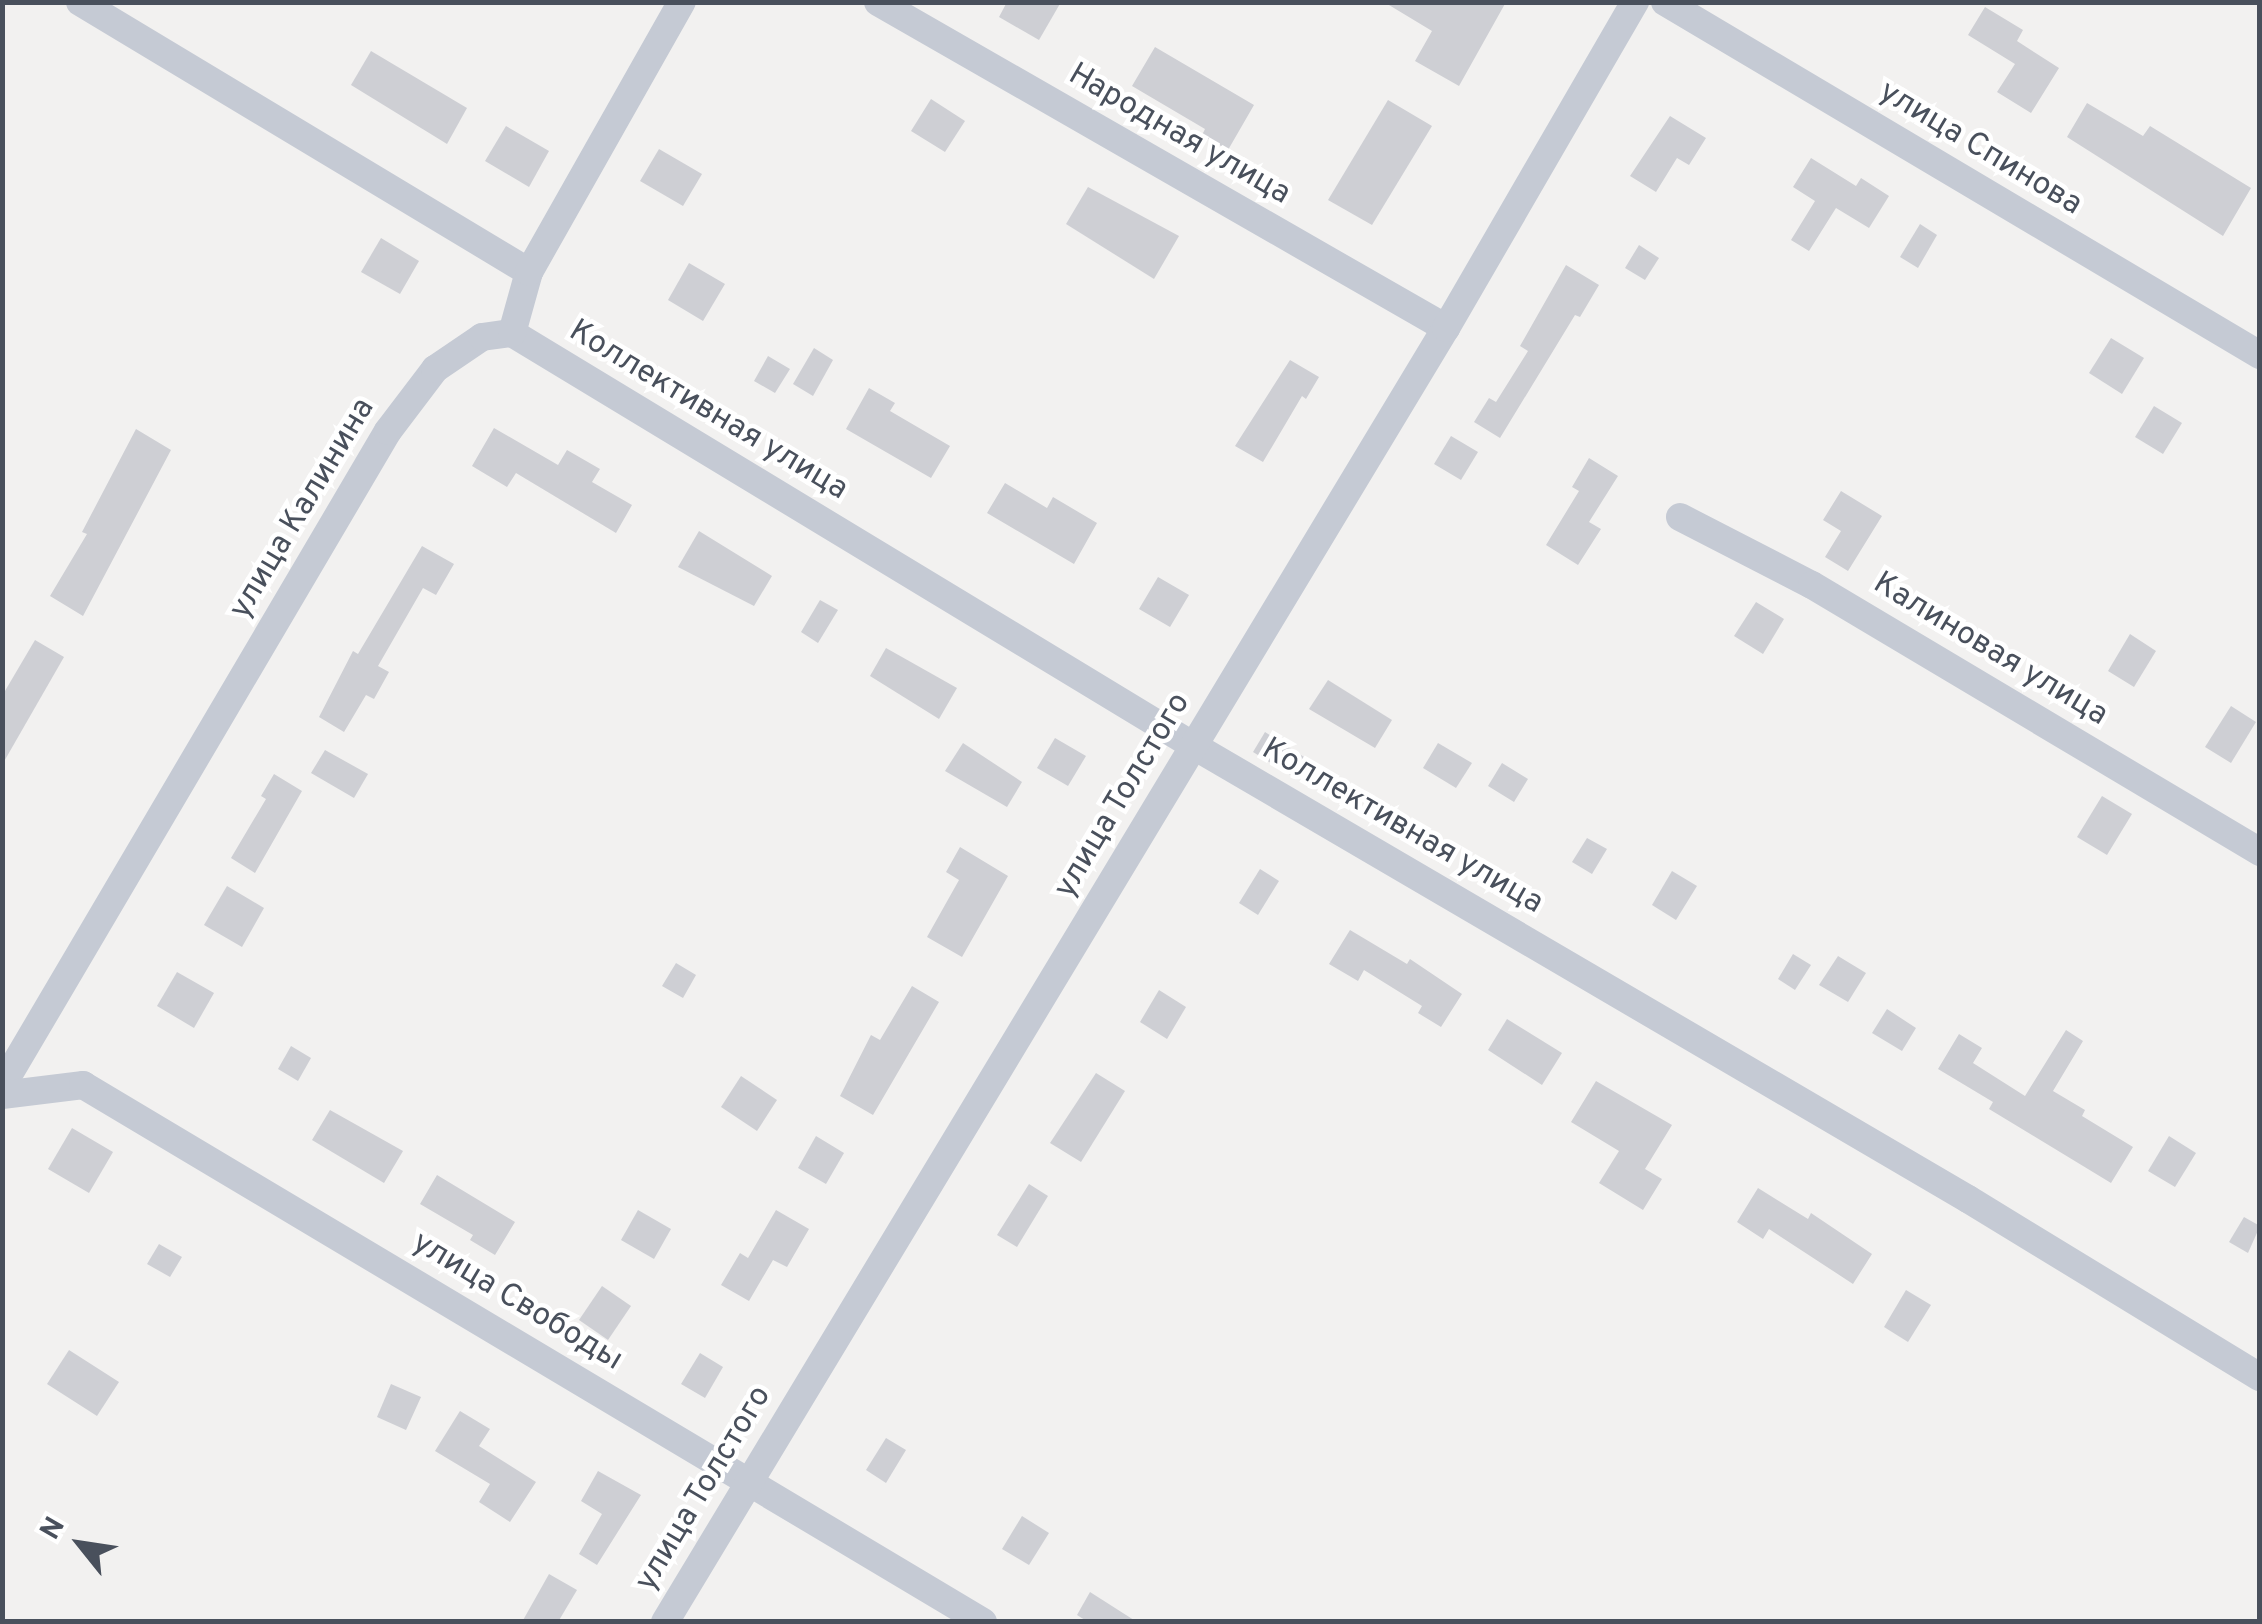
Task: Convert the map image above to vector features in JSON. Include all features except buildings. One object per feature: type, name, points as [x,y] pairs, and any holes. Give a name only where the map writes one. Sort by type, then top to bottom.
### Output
[{"type":"street","points":[[80,2],[529,272]]},
{"type":"street","points":[[512,333],[529,272],[682,2]]},
{"type":"street","name":"Народная улица","points":[[878,2],[1446,328]]},
{"type":"street","name":"улица Толстого","points":[[665,1622],[1446,328],[1635,2]]},
{"type":"street","name":"улица Спинова","points":[[1665,2],[2260,355]]},
{"type":"street","name":"Коллективная улица","points":[[512,333],[1194,746],[1950,1188],[2260,1378]]},
{"type":"street","name":"улица Калинина","points":[[2,1086],[388,431],[435,369],[482,338],[512,333]]},
{"type":"street","name":"Калиновая улица","points":[[1680,517],[1812,584],[2260,852]]},
{"type":"street","name":"улица Свободы","points":[[2,1095],[83,1085],[984,1622]]}]
